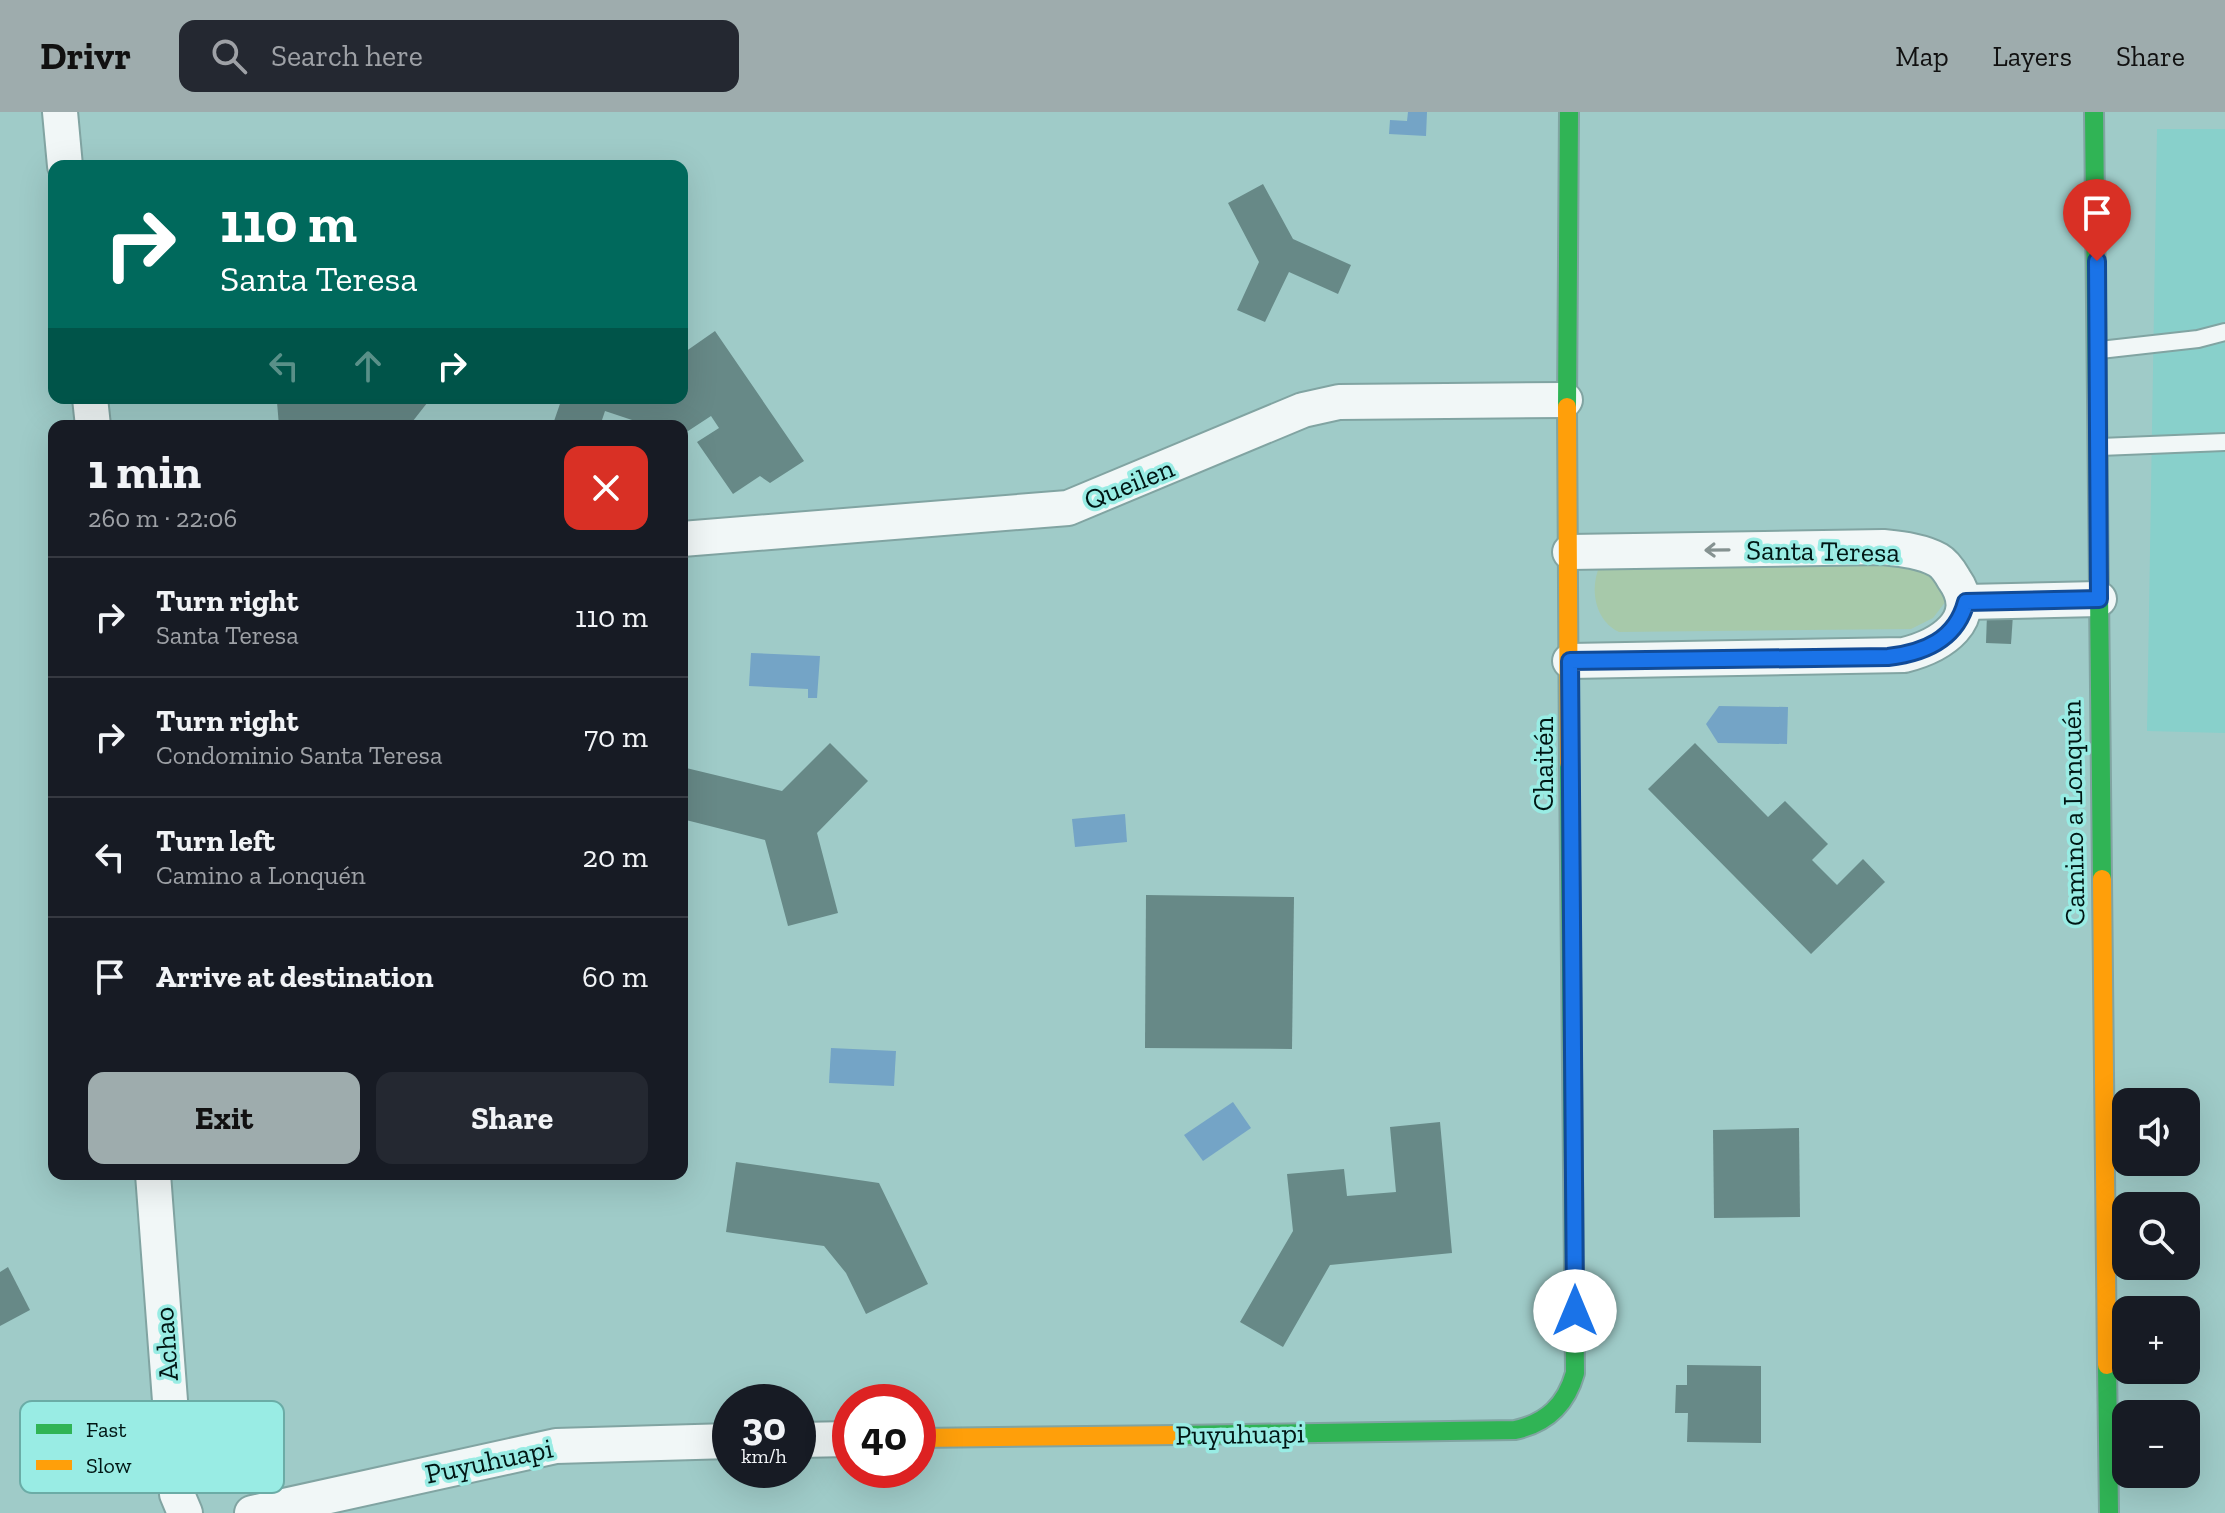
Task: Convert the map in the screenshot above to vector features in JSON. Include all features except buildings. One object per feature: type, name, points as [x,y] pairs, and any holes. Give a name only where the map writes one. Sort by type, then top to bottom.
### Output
[{"type":"street","points":[[60,112],[64,160]]},
{"type":"street","name":"Chaitén","points":[[1556,1411],[1572,1390],[1575,1373],[1570,552],[1565,400],[1569,112]]},
{"type":"street","name":"Camino a Lonquén","points":[[2094,112],[2109,1513]]},
{"type":"street","name":"Queilen","points":[[688,539],[1068,508],[1303,410],[1329,403],[1362,400],[1565,400]]},
{"type":"street","name":"Santa Teresa","points":[[1570,552],[1883,547],[1922,554],[1940,561],[1964,593],[1966,602]]},
{"type":"street","points":[[1570,661],[1904,655],[1937,643],[1951,632],[1966,602],[2099,599]]},
{"type":"street","name":"Achao","points":[[153,1180],[170,1401]]},
{"type":"street","name":"Puyuhuapi","points":[[936,1438],[1515,1430],[1537,1424],[1556,1411]]},
{"type":"street","name":"Puyuhuapi","points":[[252,1513],[556,1446],[712,1442]]},
{"type":"street","name":"Achao","points":[[177,1493],[185,1513]]},
{"type":"lane","points":[[2098,350],[2198,339],[2225,332]]},
{"type":"lane","points":[[2098,448],[2225,442]]},
{"type":"shaded area","points":[[1408,112],[1427,112],[1426,136],[1389,134],[1390,120],[1407,121]]},
{"type":"shaded area","points":[[2157,129],[2225,129],[2225,733],[2147,731]]},
{"type":"shaded area","points":[[751,653],[820,656],[817,698],[808,698],[808,689],[749,686]]},
{"type":"shaded area","points":[[1719,706],[1788,707],[1787,744],[1718,743],[1706,724]]},
{"type":"shaded area","points":[[1125,814],[1127,842],[1075,847],[1072,819]]},
{"type":"shaded area","points":[[831,1048],[896,1051],[894,1086],[829,1083]]},
{"type":"shaded area","points":[[1233,1102],[1251,1128],[1203,1161],[1184,1135]]},
{"type":"green space","points":[[1927,561],[1946,601],[1933,618],[1911,629],[1619,632],[1604,620],[1596,603],[1595,584],[1600,565]]},
{"type":"traffic: fast","points":[[1567,407],[1569,112]]},
{"type":"traffic: fast","points":[[2094,112],[2102,879]]},
{"type":"traffic: fast","points":[[1179,1435],[1515,1430],[1546,1417],[1566,1394],[1575,1373],[1569,763]]},
{"type":"traffic: fast","points":[[2107,1365],[2109,1513]]},
{"type":"traffic: slow","points":[[1567,407],[1569,763]]},
{"type":"traffic: slow","points":[[2102,879],[2107,1365]]},
{"type":"traffic: slow","points":[[936,1438],[1179,1435]]},
{"type":"route","points":[[1575,1311],[1570,661],[1888,657],[1923,650],[1937,643],[1951,632],[1966,602],[2099,599],[2097,261]]}]
